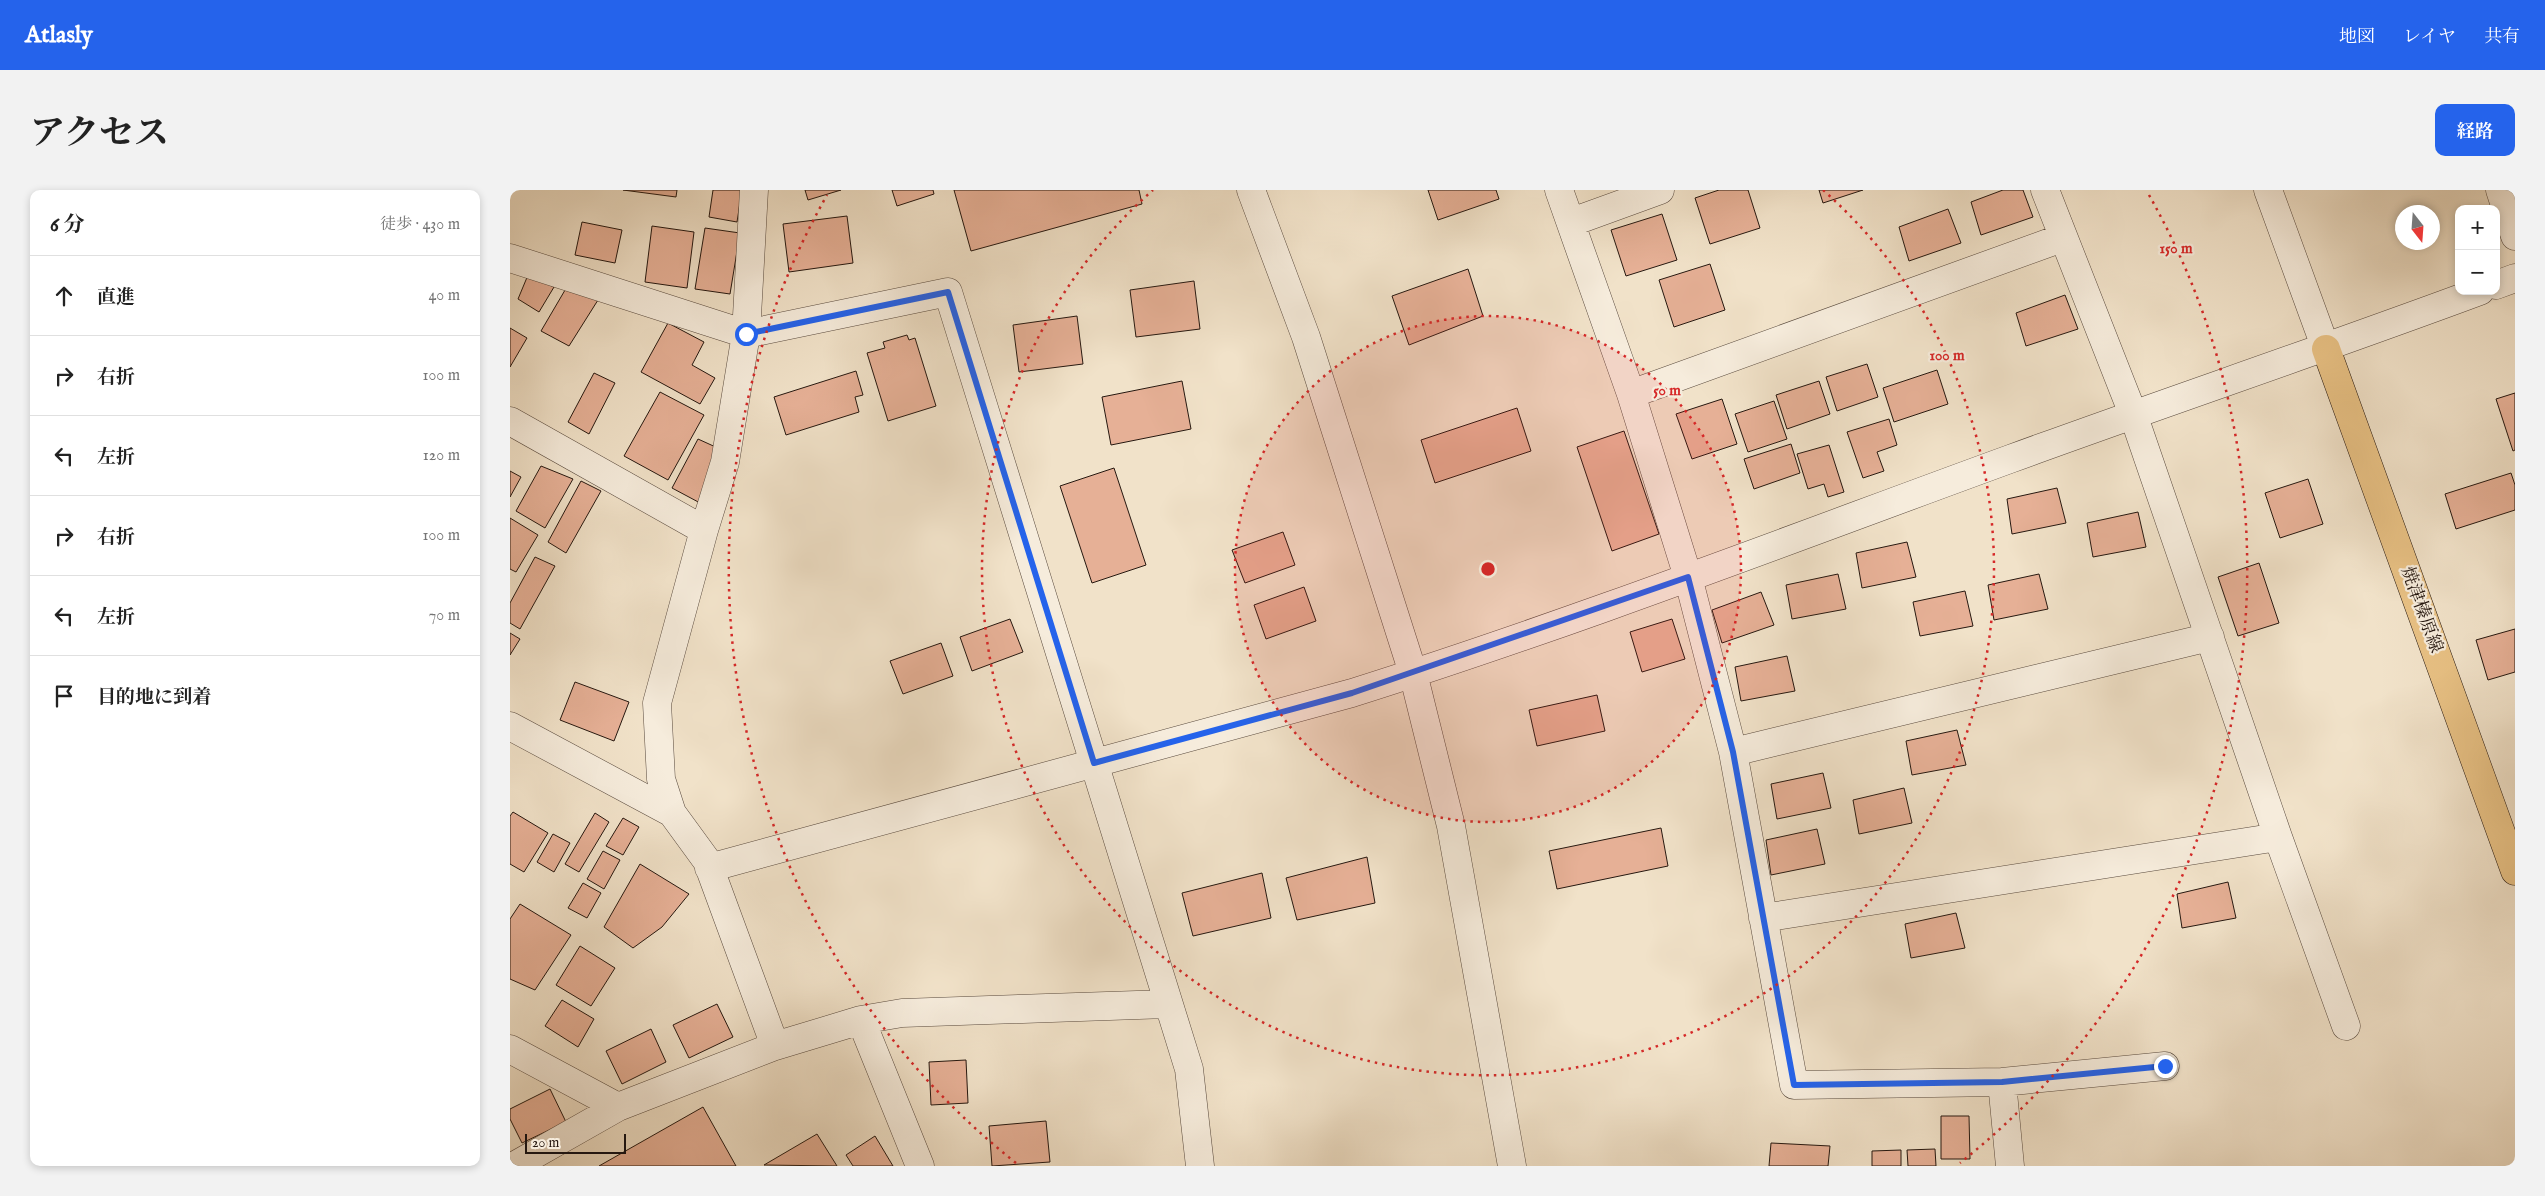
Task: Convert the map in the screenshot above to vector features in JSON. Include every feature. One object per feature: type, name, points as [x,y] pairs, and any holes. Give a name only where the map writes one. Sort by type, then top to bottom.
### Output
[{"type":"main road","name":"焼津榛原線","points":[[2326,349],[2515,871]]},
{"type":"street","points":[[754,190],[746,334],[725,462],[704,530],[657,702],[661,779],[672,812],[709,868],[775,1046]]},
{"type":"street","points":[[1251,190],[1306,337],[1413,673],[1451,826],[1512,1166]]},
{"type":"street","points":[[1559,190],[1572,222],[1631,394],[1688,577],[1733,752],[1794,1085],[2002,1082],[2165,1066]]},
{"type":"street","points":[[1572,222],[1660,190]]},
{"type":"street","points":[[2045,190],[2062,238],[2133,414],[2278,837],[2346,1026]]},
{"type":"street","points":[[2268,190],[2326,349]]},
{"type":"street","points":[[2500,190],[2515,236]]},
{"type":"street","points":[[1631,394],[2062,238]]},
{"type":"street","points":[[510,258],[746,334],[948,292],[1167,1004],[1189,1068],[1200,1166]]},
{"type":"street","points":[[2500,284],[2515,278]]},
{"type":"street","points":[[709,868],[1352,693],[1688,577],[2133,414],[2326,349],[2469,295]]},
{"type":"street","points":[[510,421],[704,530]]},
{"type":"street","points":[[1733,752],[2210,637]]},
{"type":"street","points":[[510,726],[672,812]]},
{"type":"street","points":[[1763,918],[2278,837]]},
{"type":"street","points":[[514,1166],[618,1107],[775,1046],[861,1020],[902,1013],[1167,1004]]},
{"type":"street","points":[[861,1020],[920,1166]]},
{"type":"street","points":[[510,1049],[618,1107]]},
{"type":"street","points":[[2002,1082],[2010,1166]]},
{"type":"building","points":[[623,190],[677,190],[676,197]]},
{"type":"building","points":[[713,190],[742,190],[737,222],[709,217]]},
{"type":"building","points":[[805,190],[841,190],[808,200]]},
{"type":"building","points":[[892,190],[933,190],[934,194],[897,206]]},
{"type":"building","points":[[954,190],[1139,190],[1142,204],[971,251]]},
{"type":"building","points":[[1428,190],[1496,190],[1499,199],[1438,220]]},
{"type":"building","points":[[1719,190],[1748,190],[1760,228],[1710,244],[1695,198]]},
{"type":"building","points":[[1819,190],[1863,190],[1823,203]]},
{"type":"building","points":[[2003,190],[2023,190],[2033,217],[1981,235],[1971,202]]},
{"type":"building","points":[[1948,209],[1961,243],[1909,261],[1899,227]]},
{"type":"building","points":[[1662,214],[1677,260],[1626,276],[1611,230]]},
{"type":"building","points":[[847,216],[853,263],[789,272],[783,224]]},
{"type":"building","points":[[582,222],[622,230],[615,263],[575,255]]},
{"type":"building","points":[[652,226],[694,232],[687,288],[645,282]]},
{"type":"building","points":[[705,228],[740,233],[730,294],[695,289]]},
{"type":"building","points":[[1710,264],[1725,310],[1674,327],[1659,280]]},
{"type":"building","points":[[1468,269],[1483,316],[1409,345],[1392,296]]},
{"type":"building","points":[[528,275],[554,287],[539,312],[518,299]]},
{"type":"building","points":[[1194,281],[1200,329],[1136,337],[1130,290]]},
{"type":"building","points":[[568,285],[598,300],[569,346],[541,331]]},
{"type":"building","points":[[2065,295],[2078,329],[2026,346],[2016,313]]},
{"type":"building","points":[[1077,316],[1083,364],[1019,372],[1013,325]]},
{"type":"building","points":[[668,323],[704,342],[692,365],[715,378],[700,404],[641,372]]},
{"type":"building","points":[[510,328],[527,338],[510,367]]},
{"type":"building","points":[[907,335],[909,340],[915,338],[936,406],[888,421],[867,353],[885,348],[883,342]]},
{"type":"building","points":[[1867,364],[1878,397],[1837,411],[1826,377]]},
{"type":"building","points":[[1937,370],[1948,404],[1894,422],[1883,388]]},
{"type":"building","points":[[856,371],[863,395],[855,397],[859,412],[786,435],[774,397]]},
{"type":"building","points":[[594,373],[615,383],[589,434],[568,422]]},
{"type":"building","points":[[1182,381],[1191,429],[1111,445],[1102,397]]},
{"type":"building","points":[[1819,381],[1830,414],[1787,429],[1776,395]]},
{"type":"building","points":[[660,392],[704,415],[668,480],[624,456]]},
{"type":"building","points":[[2515,393],[2515,450],[2513,451],[2496,399]]},
{"type":"building","points":[[1722,399],[1737,444],[1692,459],[1676,414]]},
{"type":"building","points":[[1774,401],[1787,439],[1748,452],[1735,414]]},
{"type":"building","points":[[1517,408],[1531,451],[1435,483],[1421,440]]},
{"type":"building","points":[[1889,419],[1897,445],[1877,452],[1884,471],[1863,478],[1847,432]]},
{"type":"building","points":[[1624,431],[1659,534],[1612,551],[1577,447]]},
{"type":"building","points":[[698,439],[720,449],[702,504],[672,488]]},
{"type":"building","points":[[1791,444],[1800,473],[1754,489],[1744,459]]},
{"type":"building","points":[[1829,445],[1844,492],[1828,497],[1824,484],[1808,489],[1797,454]]},
{"type":"building","points":[[541,466],[573,479],[545,528],[516,511]]},
{"type":"building","points":[[1114,468],[1146,565],[1092,583],[1060,486]]},
{"type":"building","points":[[510,471],[521,477],[510,497]]},
{"type":"building","points":[[2511,473],[2515,485],[2515,510],[2456,529],[2445,494]]},
{"type":"building","points":[[2308,479],[2323,524],[2280,538],[2265,493]]},
{"type":"building","points":[[581,481],[601,491],[566,553],[548,542]]},
{"type":"building","points":[[2057,488],[2066,523],[2012,534],[2007,499]]},
{"type":"building","points":[[2138,512],[2146,547],[2093,557],[2087,523]]},
{"type":"building","points":[[510,518],[538,535],[516,572],[510,569]]},
{"type":"building","points":[[1283,532],[1295,565],[1245,583],[1232,550]]},
{"type":"building","points":[[1907,542],[1916,577],[1862,588],[1856,553]]},
{"type":"building","points":[[535,557],[555,566],[520,629],[510,623],[510,603]]},
{"type":"building","points":[[2259,563],[2279,623],[2238,636],[2218,577]]},
{"type":"building","points":[[1838,574],[1846,609],[1792,619],[1786,585]]},
{"type":"building","points":[[2039,574],[2048,609],[1994,620],[1988,585]]},
{"type":"building","points":[[1304,587],[1316,621],[1266,639],[1254,605]]},
{"type":"building","points":[[1965,591],[1973,626],[1920,636],[1913,602]]},
{"type":"building","points":[[1761,592],[1774,625],[1722,643],[1712,610]]},
{"type":"building","points":[[1010,619],[1023,652],[972,671],[960,637]]},
{"type":"building","points":[[1672,619],[1685,659],[1642,672],[1630,632]]},
{"type":"building","points":[[2515,629],[2515,672],[2488,680],[2476,640]]},
{"type":"building","points":[[510,633],[520,639],[510,655]]},
{"type":"building","points":[[941,643],[953,676],[903,694],[890,661]]},
{"type":"building","points":[[1787,656],[1795,691],[1741,701],[1735,667]]},
{"type":"building","points":[[575,682],[629,702],[614,741],[560,720]]},
{"type":"building","points":[[1597,695],[1605,731],[1537,746],[1529,710]]},
{"type":"building","points":[[1957,730],[1966,765],[1912,775],[1906,741]]},
{"type":"building","points":[[1823,773],[1831,808],[1777,819],[1771,784]]},
{"type":"building","points":[[1904,788],[1912,823],[1859,834],[1853,800]]},
{"type":"building","points":[[513,812],[548,833],[524,872],[510,864],[510,816]]},
{"type":"building","points":[[595,813],[609,822],[579,872],[565,864]]},
{"type":"building","points":[[623,818],[639,827],[623,855],[606,846]]},
{"type":"building","points":[[1661,828],[1668,866],[1557,889],[1549,851]]},
{"type":"building","points":[[1817,829],[1825,864],[1771,875],[1766,840]]},
{"type":"building","points":[[553,834],[570,843],[554,872],[537,862]]},
{"type":"building","points":[[603,851],[620,860],[604,889],[587,879]]},
{"type":"building","points":[[1367,857],[1375,903],[1297,920],[1286,878]]},
{"type":"building","points":[[640,864],[689,894],[662,927],[633,948],[604,927]]},
{"type":"building","points":[[1262,873],[1271,918],[1193,936],[1182,893]]},
{"type":"building","points":[[2228,882],[2236,918],[2182,928],[2177,894]]},
{"type":"building","points":[[583,883],[601,893],[587,918],[568,908]]},
{"type":"building","points":[[520,904],[571,935],[535,990],[510,979],[510,919]]},
{"type":"building","points":[[1956,913],[1965,948],[1911,958],[1905,924]]},
{"type":"building","points":[[580,946],[615,968],[591,1006],[556,985]]},
{"type":"building","points":[[562,1000],[594,1019],[578,1047],[545,1026]]},
{"type":"building","points":[[717,1004],[733,1037],[689,1058],[673,1025]]},
{"type":"building","points":[[651,1029],[666,1062],[622,1084],[606,1051]]},
{"type":"building","points":[[966,1060],[968,1103],[931,1105],[929,1062]]},
{"type":"building","points":[[550,1089],[566,1122],[522,1143],[510,1119],[510,1109]]},
{"type":"building","points":[[703,1107],[736,1166],[599,1166]]},
{"type":"building","points":[[1941,1116],[1969,1116],[1970,1159],[1941,1159]]},
{"type":"building","points":[[1046,1121],[1050,1162],[992,1166],[989,1126]]},
{"type":"building","points":[[817,1134],[837,1166],[764,1165]]},
{"type":"building","points":[[875,1136],[893,1166],[853,1166],[846,1155]]},
{"type":"building","points":[[1771,1143],[1830,1146],[1828,1166],[1769,1166]]},
{"type":"building","points":[[1935,1149],[1936,1166],[1908,1166],[1907,1150]]},
{"type":"building","points":[[1901,1150],[1901,1166],[1872,1166],[1872,1151]]},
{"type":"route","points":[[746,334],[948,292],[1094,763],[1352,693],[1688,577],[1733,752],[1794,1085],[2002,1082],[2165,1066]]}]
